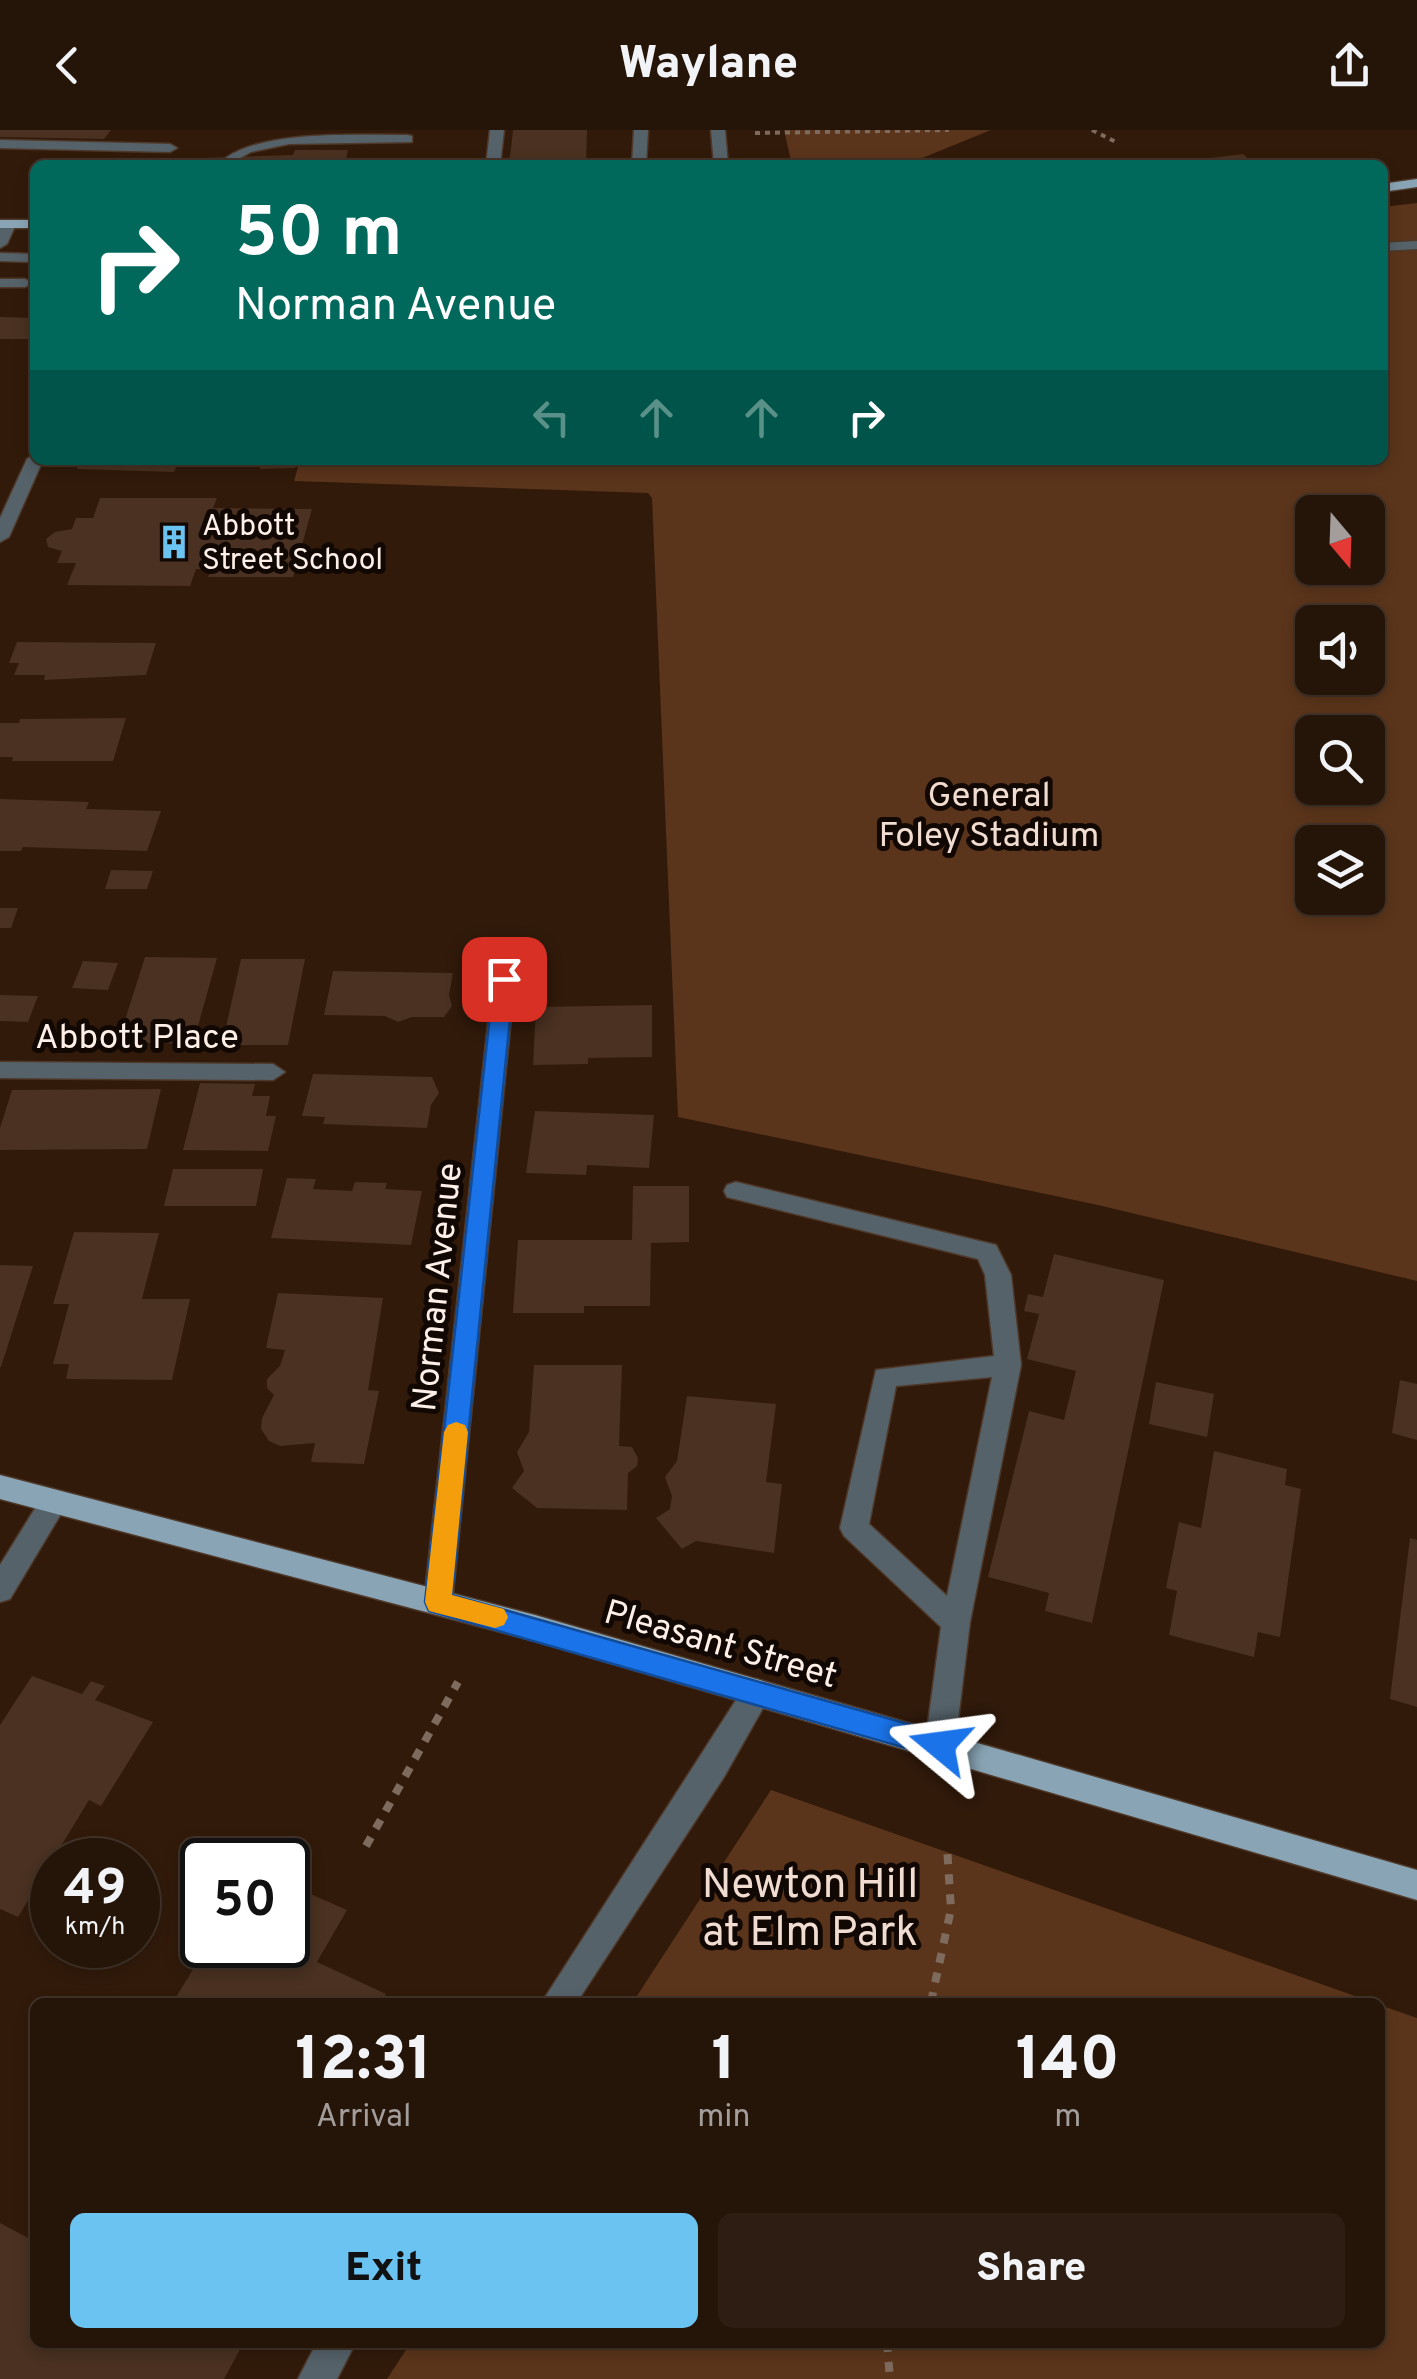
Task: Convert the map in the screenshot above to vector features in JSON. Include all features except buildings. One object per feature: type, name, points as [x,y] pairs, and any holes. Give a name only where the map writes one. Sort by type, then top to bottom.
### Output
[{"type":"main road","points":[[1388,187],[1417,183]]},
{"type":"main road","name":"Pleasant Street","points":[[0,1488],[438,1602],[1417,1885]]},
{"type":"street","points":[[114,160],[131,130]]},
{"type":"street","points":[[165,160],[178,130]]},
{"type":"street","points":[[494,160],[497,130]]},
{"type":"street","points":[[639,160],[641,130]]},
{"type":"street","points":[[718,130],[721,160]]},
{"type":"street","points":[[233,158],[240,151],[273,142],[407,140]]},
{"type":"street","points":[[0,144],[170,148]]},
{"type":"street","points":[[0,244],[5,224]]},
{"type":"street","points":[[1388,247],[1417,246]]},
{"type":"street","points":[[0,256],[30,258]]},
{"type":"street","points":[[0,283],[25,283]]},
{"type":"street","points":[[0,536],[32,465]]},
{"type":"street","name":"Norman Avenue","points":[[438,1602],[504,979]]},
{"type":"street","name":"Abbott Place","points":[[0,1070],[273,1072]]},
{"type":"street","points":[[736,1191],[988,1252],[998,1275],[1008,1366],[956,1622],[940,1745]]},
{"type":"street","points":[[956,1622],[854,1528],[884,1377],[1008,1366]]},
{"type":"street","points":[[0,1590],[54,1502]]},
{"type":"street","points":[[561,1998],[713,1768],[757,1692]]},
{"type":"street","points":[[316,2379],[334,2348]]},
{"type":"path","points":[[774,133],[949,130]]},
{"type":"path","points":[[1092,130],[1118,142]]},
{"type":"path","points":[[366,1846],[458,1682]]},
{"type":"path","points":[[932,1998],[951,1909],[947,1848]]},
{"type":"path","points":[[887,2348],[890,2379]]},
{"type":"green space","points":[[784,130],[991,130],[917,160],[791,160]]},
{"type":"green space","name":"General Foley Stadium","points":[[1417,203],[1417,1281],[1098,1205],[678,1117],[652,498],[648,493],[294,481],[299,465],[1388,465],[1388,206]]},
{"type":"green space","name":"Newton Hill at Elm Park","points":[[771,1790],[1361,1998],[636,1998]]},
{"type":"green space","points":[[1385,2007],[1417,2018],[1417,2379],[387,2379],[407,2348],[1385,2348]]},
{"type":"slow traffic","points":[[456,1432],[438,1602],[495,1617]]},
{"type":"place","name":"Abbott Street School","points":[[174,542]]},
{"type":"route","points":[[504,979],[438,1602],[940,1745]]}]
